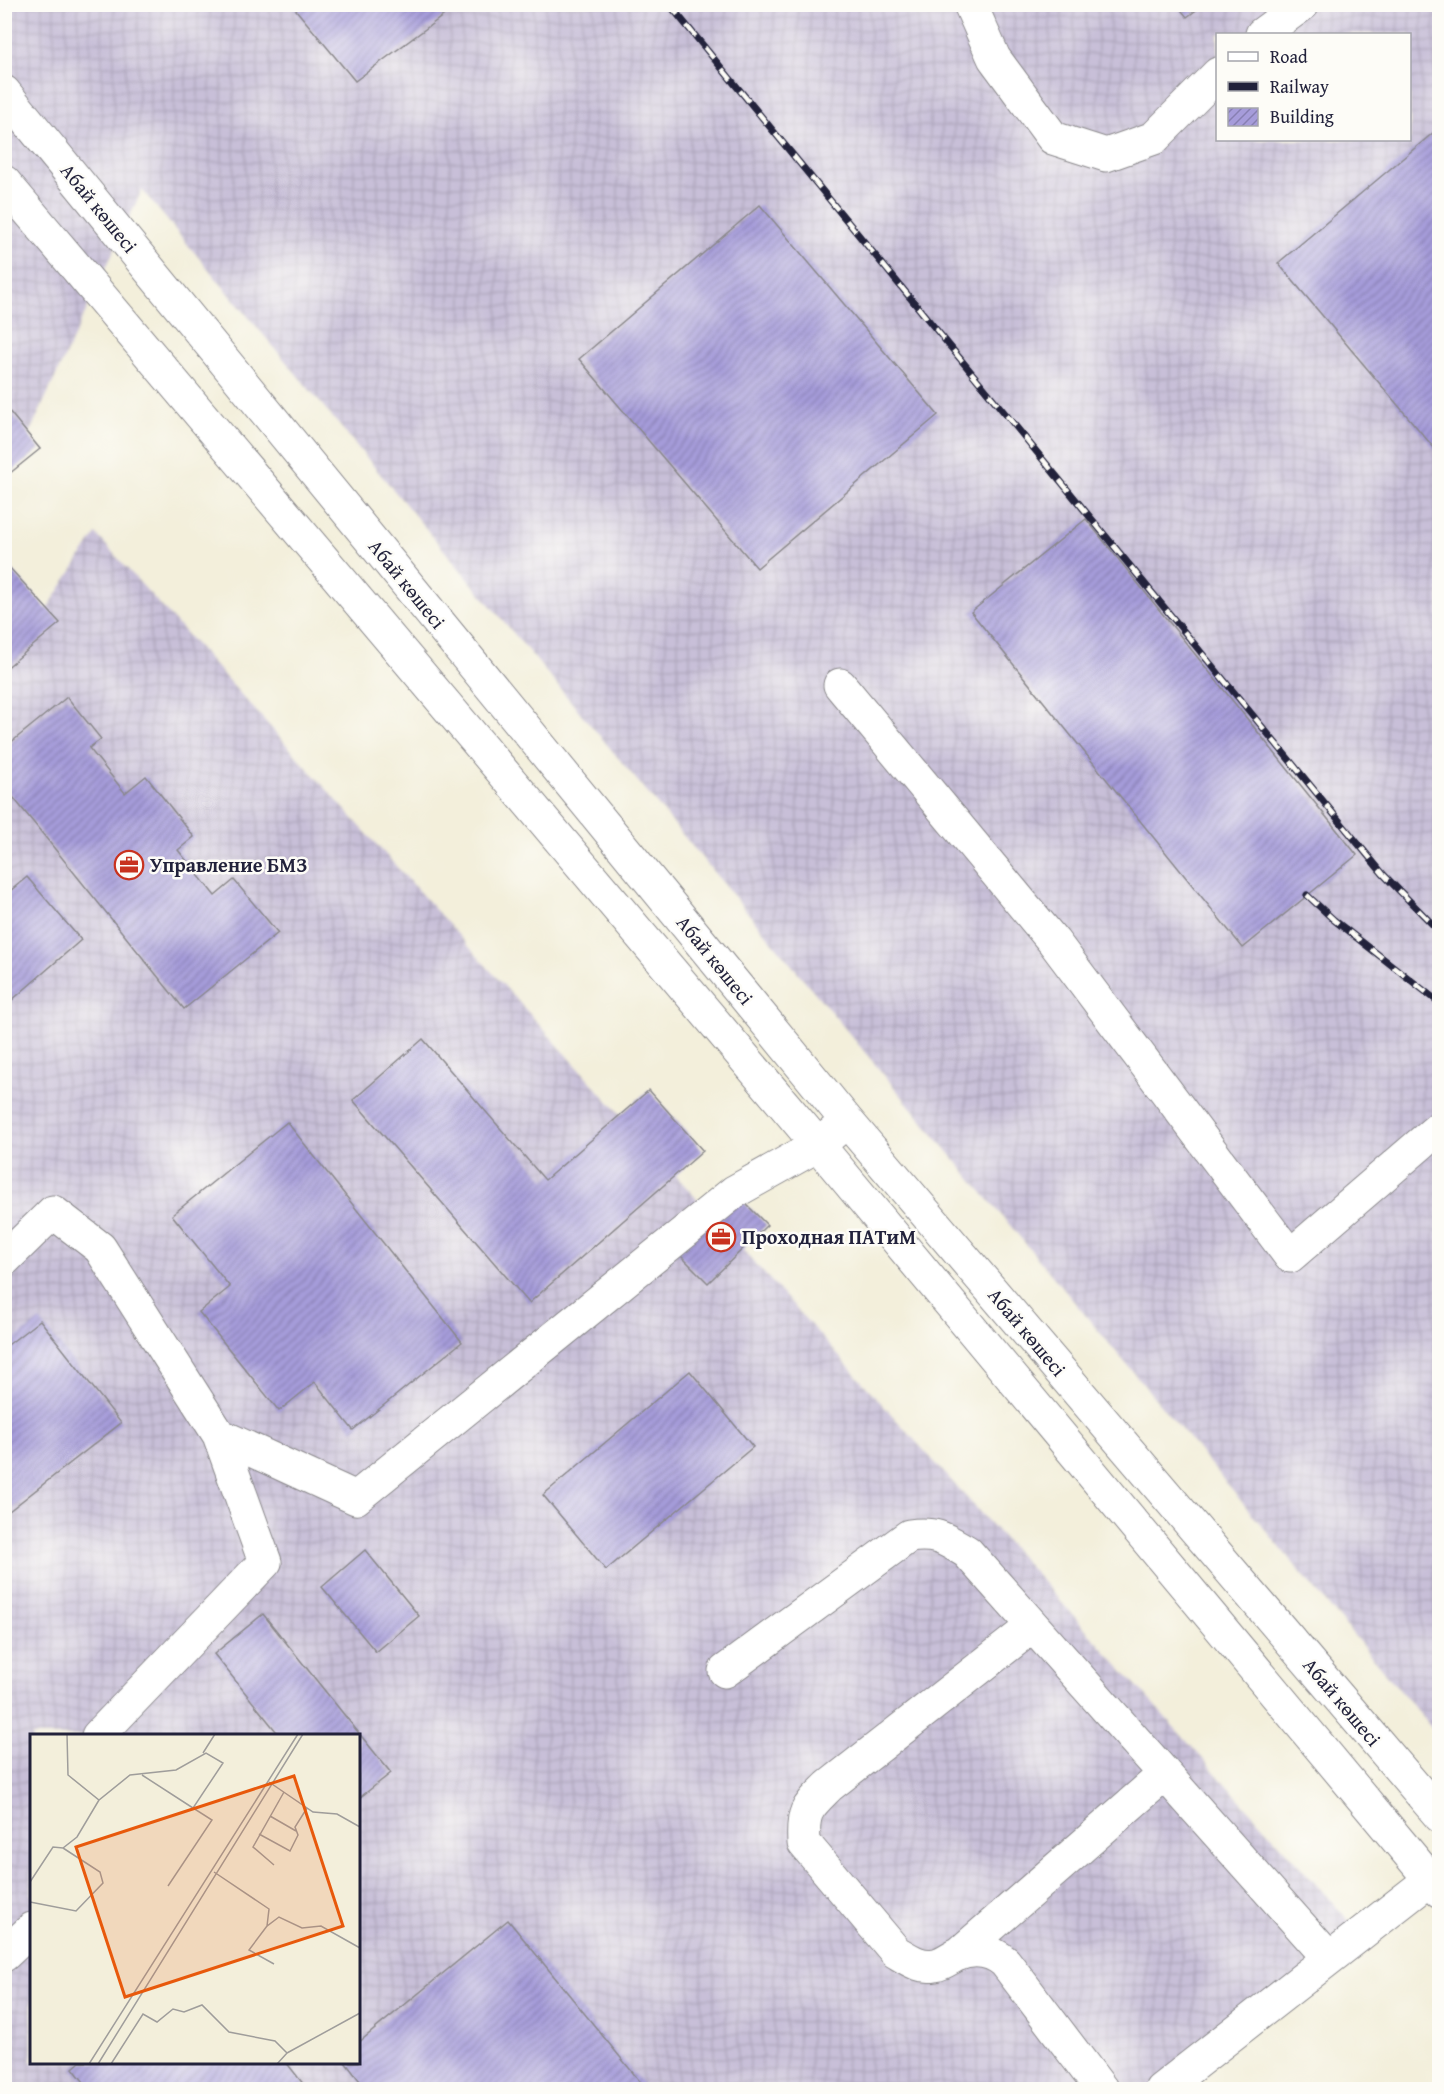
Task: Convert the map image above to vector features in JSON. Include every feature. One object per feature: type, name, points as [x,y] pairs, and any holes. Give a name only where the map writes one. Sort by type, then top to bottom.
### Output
[{"type":"street","points":[[970,4],[994,58],[1053,138],[1106,155],[1154,138],[1216,76]]},
{"type":"street","points":[[1263,33],[1303,4]]},
{"type":"street","name":"Абай көшесі","points":[[4,92],[847,1121],[1440,1816]]},
{"type":"street","name":"Абай көшесі","points":[[4,182],[1436,1881]]},
{"type":"street","points":[[840,685],[1054,942],[1290,1256],[1440,1127]]},
{"type":"street","points":[[219,1436],[356,1498],[734,1192],[818,1145],[847,1121]]},
{"type":"street","points":[[4,1260],[53,1212],[100,1248],[219,1436],[265,1562],[100,1734]]},
{"type":"street","points":[[725,1671],[909,1536],[926,1533],[943,1537],[967,1552],[1329,1958]]},
{"type":"street","points":[[1033,1626],[829,1786],[806,1809],[803,1825],[804,1843],[896,1952],[916,1964],[936,1965],[959,1954],[1165,1774]]},
{"type":"street","points":[[1161,2090],[1329,1958],[1436,1881]]},
{"type":"street","points":[[4,1955],[30,1931]]},
{"type":"street","points":[[959,1954],[983,1950],[996,1954],[1005,1962],[1102,2090]]},
{"type":"shaded area","points":[[5,5],[1439,5],[1439,1737],[142,190],[5,486]]},
{"type":"shaded area","points":[[96,534],[1352,1924],[1181,2089],[5,2089],[4,675]]},
{"type":"building","points":[[291,4],[459,4],[355,81]]},
{"type":"building","points":[[1177,5],[1203,5],[1187,17]]},
{"type":"building","points":[[1440,127],[1440,455],[1278,263]]},
{"type":"building","points":[[760,205],[938,415],[757,568],[579,359]]},
{"type":"building","points":[[4,405],[40,449],[4,478]]},
{"type":"building","points":[[1086,519],[1357,855],[1243,948],[971,612]]},
{"type":"building","points":[[8,566],[60,623],[4,670],[4,569]]},
{"type":"building","name":"Управление БМЗ","points":[[67,697],[101,739],[89,748],[125,793],[146,776],[194,837],[178,850],[215,896],[234,880],[278,933],[184,1009],[4,786],[4,748]]},
{"type":"building","points":[[27,877],[81,940],[4,1007],[4,896]]},
{"type":"building","points":[[423,1039],[545,1180],[649,1090],[703,1151],[529,1303],[353,1100]]},
{"type":"building","points":[[287,1122],[462,1342],[353,1430],[315,1382],[279,1411],[199,1312],[230,1287],[172,1215]]},
{"type":"building","name":"Проходная ПАТиМ","points":[[734,1192],[767,1225],[708,1283],[675,1250]]},
{"type":"building","points":[[40,1320],[121,1423],[4,1515],[4,1348]]},
{"type":"building","points":[[690,1371],[753,1447],[606,1570],[543,1495]]},
{"type":"building","points":[[365,1550],[419,1616],[376,1652],[322,1587]]},
{"type":"building","points":[[263,1614],[360,1734],[278,1734],[214,1654]]},
{"type":"building","points":[[360,1734],[391,1773],[360,1797]]},
{"type":"building","points":[[508,1920],[647,2090],[367,2090],[347,2064],[360,2064],[360,2041]]},
{"type":"building","points":[[78,2064],[288,2064],[308,2090],[90,2090],[73,2068]]},
{"type":"railway","points":[[669,4],[1383,874],[1440,932]]},
{"type":"railway","points":[[1307,895],[1334,920],[1440,1003]]},
{"type":"place","name":"Управление БМЗ","points":[[129,865]]},
{"type":"place","name":"Проходная ПАТиМ","points":[[721,1237]]}]
